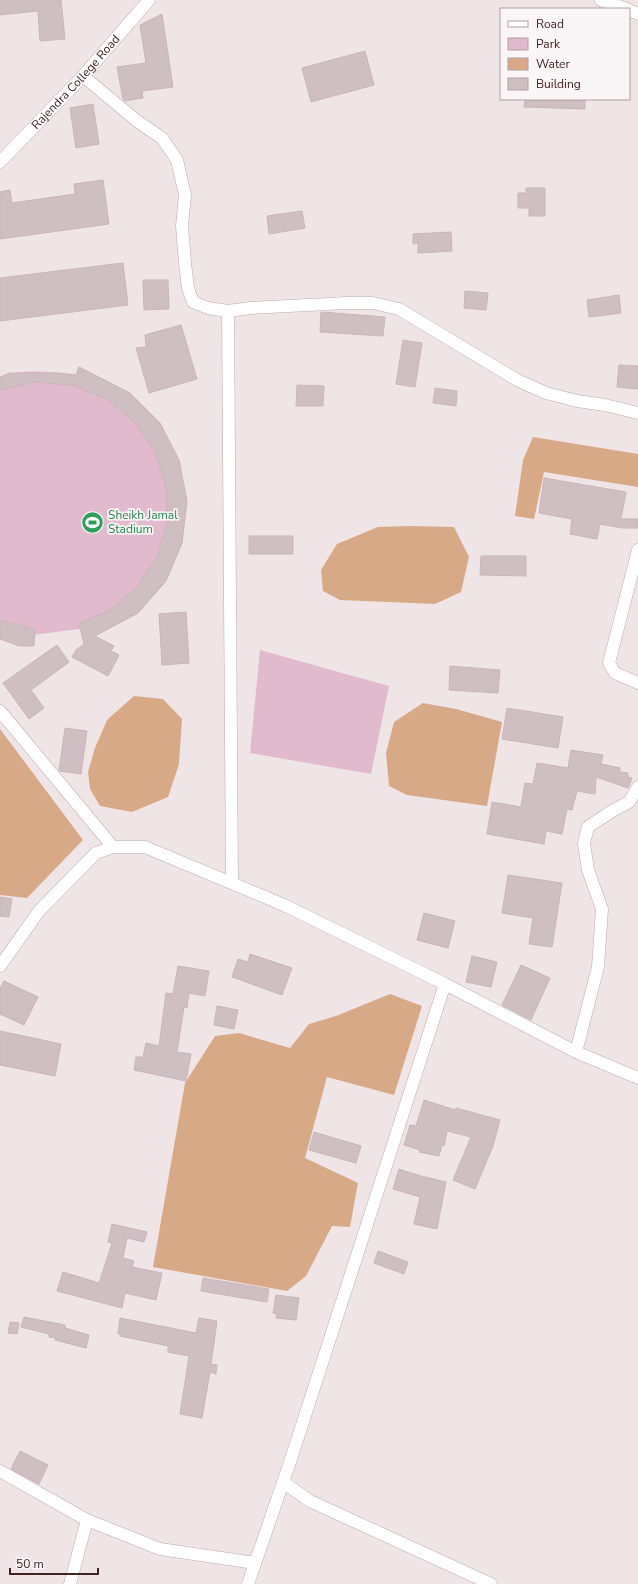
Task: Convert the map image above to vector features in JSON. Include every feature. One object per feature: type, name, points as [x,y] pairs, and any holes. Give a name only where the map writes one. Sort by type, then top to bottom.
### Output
[{"type":"street","name":"Rajendra College Road","points":[[0,162],[83,76],[149,0]]},
{"type":"street","points":[[601,0],[623,8]]},
{"type":"street","points":[[83,76],[137,121],[162,138],[177,160],[185,195],[182,226],[188,288],[193,302],[208,308],[228,311],[251,308],[347,303],[374,303],[399,309],[517,380],[546,393],[577,401],[605,405],[638,413]]},
{"type":"street","points":[[228,311],[232,883]]},
{"type":"street","points":[[638,550],[609,663],[615,673],[638,682]]},
{"type":"street","points":[[0,711],[113,847]]},
{"type":"street","points":[[576,1052],[598,967],[602,909],[588,870],[584,843],[588,827],[612,811],[630,802],[638,787]]},
{"type":"street","points":[[0,966],[39,911],[96,853],[113,847],[145,847],[284,905],[445,984],[576,1052],[638,1078]]},
{"type":"street","points":[[248,1584],[283,1482],[445,984]]},
{"type":"street","points":[[0,1471],[87,1520],[160,1549],[255,1563]]},
{"type":"street","points":[[283,1482],[310,1501],[491,1584]]},
{"type":"street","points":[[70,1584],[87,1520]]},
{"type":"green space","name":"Sheikh Jamal Stadium","points":[[79,367],[130,393],[160,423],[179,460],[187,501],[182,543],[166,581],[138,613],[83,641],[80,629],[0,639],[0,377],[18,372],[47,372],[76,375]]},
{"type":"green space","points":[[260,650],[389,686],[371,774],[250,753]]},
{"type":"water","points":[[533,437],[638,454],[638,487],[544,472],[534,519],[515,516],[523,460]]},
{"type":"water","points":[[378,527],[454,527],[469,557],[461,592],[435,604],[340,600],[323,591],[321,570],[337,544]]},
{"type":"water","points":[[134,696],[163,699],[182,719],[179,764],[168,797],[132,812],[100,806],[90,789],[88,772],[95,748],[107,720]]},
{"type":"water","points":[[423,703],[456,709],[502,722],[487,806],[407,795],[389,786],[386,753],[394,722]]},
{"type":"water","points":[[0,729],[83,840],[27,898],[0,895]]},
{"type":"water","points":[[390,994],[422,1006],[394,1095],[327,1077],[305,1158],[358,1183],[350,1227],[332,1226],[306,1276],[287,1291],[153,1267],[185,1083],[215,1036],[239,1033],[290,1048],[309,1024],[336,1016]]},
{"type":"building","points":[[0,0],[61,0],[65,39],[40,41],[38,11],[0,15]]},
{"type":"building","points":[[162,14],[173,87],[142,91],[143,98],[125,101],[123,99],[117,67],[146,63],[140,25]]},
{"type":"building","points":[[365,51],[374,85],[311,102],[302,68]]},
{"type":"building","points":[[525,100],[585,100],[585,109],[524,107]]},
{"type":"building","points":[[93,104],[99,144],[76,148],[70,108]]},
{"type":"building","points":[[103,180],[109,224],[0,239],[0,192],[10,190],[12,203],[75,194],[74,184]]},
{"type":"building","points":[[526,188],[545,188],[545,216],[529,216],[529,208],[518,208],[518,193],[526,193]]},
{"type":"building","points":[[302,211],[305,228],[269,234],[267,216]]},
{"type":"building","points":[[451,232],[452,251],[418,253],[418,243],[413,244],[413,234]]},
{"type":"building","points":[[123,263],[128,305],[0,321],[0,278]]},
{"type":"building","points":[[143,280],[168,280],[169,309],[144,310]]},
{"type":"building","points":[[465,291],[488,293],[486,310],[464,308]]},
{"type":"building","points":[[619,295],[621,313],[589,317],[587,300]]},
{"type":"building","points":[[321,312],[385,317],[383,336],[320,332]]},
{"type":"building","points":[[181,325],[197,379],[149,393],[136,348],[146,347],[145,335]]},
{"type":"building","points":[[403,340],[422,343],[415,387],[396,384]]},
{"type":"building","points":[[619,365],[638,366],[638,389],[617,387]]},
{"type":"building","points":[[79,367],[130,393],[160,423],[179,460],[187,501],[182,543],[166,581],[138,613],[95,636],[114,646],[111,651],[119,655],[108,676],[72,657],[76,650],[84,644],[79,623],[109,611],[137,587],[157,557],[167,522],[166,486],[155,451],[134,421],[106,399],[72,385],[36,382],[0,390],[0,377],[10,373],[57,373],[76,375]]},
{"type":"building","points":[[297,385],[324,386],[323,406],[296,406]]},
{"type":"building","points":[[435,388],[457,391],[456,406],[433,403]]},
{"type":"building","points":[[544,478],[626,492],[621,519],[638,519],[638,528],[622,528],[600,524],[597,539],[570,534],[572,519],[539,513]]},
{"type":"building","points":[[249,536],[293,536],[293,554],[249,554]]},
{"type":"building","points":[[481,556],[526,556],[526,576],[480,575]]},
{"type":"building","points":[[186,612],[189,663],[162,665],[159,614]]},
{"type":"building","points":[[0,620],[35,628],[34,646],[19,646],[0,639]]},
{"type":"building","points":[[57,645],[69,662],[31,690],[44,708],[29,719],[3,683]]},
{"type":"building","points":[[450,666],[500,670],[498,693],[449,690]]},
{"type":"building","points":[[507,708],[563,717],[558,748],[502,739]]},
{"type":"building","points":[[65,728],[87,731],[81,774],[59,771]]},
{"type":"building","points":[[571,750],[603,755],[601,764],[620,768],[620,772],[628,773],[628,777],[632,778],[628,788],[596,777],[595,794],[577,791],[572,810],[567,809],[562,834],[546,831],[544,844],[487,834],[492,802],[521,807],[525,783],[533,784],[537,763],[568,768]]},
{"type":"building","points":[[508,875],[562,883],[552,947],[529,944],[533,918],[502,913]]},
{"type":"building","points":[[0,897],[12,899],[9,917],[0,916]]},
{"type":"building","points":[[424,913],[455,921],[448,948],[417,940]]},
{"type":"building","points":[[250,954],[292,968],[282,995],[232,977],[238,959],[248,962]]},
{"type":"building","points":[[472,956],[497,962],[491,987],[466,982]]},
{"type":"building","points":[[521,965],[550,978],[531,1020],[502,1005]]},
{"type":"building","points":[[178,966],[209,971],[205,996],[189,993],[187,1008],[184,1007],[177,1052],[191,1054],[186,1081],[134,1070],[136,1057],[143,1057],[146,1043],[159,1046],[166,993],[173,994]]},
{"type":"building","points":[[4,981],[38,997],[24,1025],[0,1014],[0,988]]},
{"type":"building","points":[[217,1006],[238,1010],[234,1029],[214,1025]]},
{"type":"building","points":[[0,1031],[61,1044],[55,1076],[0,1065]]},
{"type":"building","points":[[424,1100],[455,1110],[456,1108],[500,1120],[493,1146],[475,1189],[453,1180],[471,1137],[447,1131],[444,1146],[442,1145],[439,1156],[419,1152],[420,1150],[404,1145],[410,1125],[416,1126]]},
{"type":"building","points":[[314,1132],[361,1146],[356,1163],[309,1150]]},
{"type":"building","points":[[399,1169],[446,1182],[437,1229],[414,1224],[420,1197],[393,1189]]},
{"type":"building","points":[[112,1224],[147,1232],[144,1242],[127,1238],[123,1258],[134,1261],[132,1267],[162,1273],[156,1300],[125,1293],[122,1308],[57,1291],[63,1272],[99,1283],[112,1243],[108,1242]]},
{"type":"building","points":[[378,1251],[408,1262],[404,1274],[374,1263]]},
{"type":"building","points":[[203,1278],[269,1289],[267,1302],[201,1291]]},
{"type":"building","points":[[276,1295],[299,1298],[296,1320],[276,1318],[277,1314],[273,1313]]},
{"type":"building","points":[[24,1317],[65,1325],[65,1328],[89,1335],[86,1348],[55,1340],[56,1338],[49,1337],[49,1334],[21,1327]]},
{"type":"building","points":[[120,1318],[196,1333],[199,1318],[217,1321],[211,1364],[217,1365],[216,1374],[210,1372],[202,1418],[180,1414],[189,1356],[168,1352],[168,1346],[120,1336],[121,1334],[118,1334]]},
{"type":"building","points":[[10,1322],[19,1323],[17,1334],[8,1333]]},
{"type":"building","points":[[20,1451],[48,1465],[39,1484],[11,1469]]},
{"type":"place","name":"Sheikh Jamal Stadium","points":[[92,522]]}]
